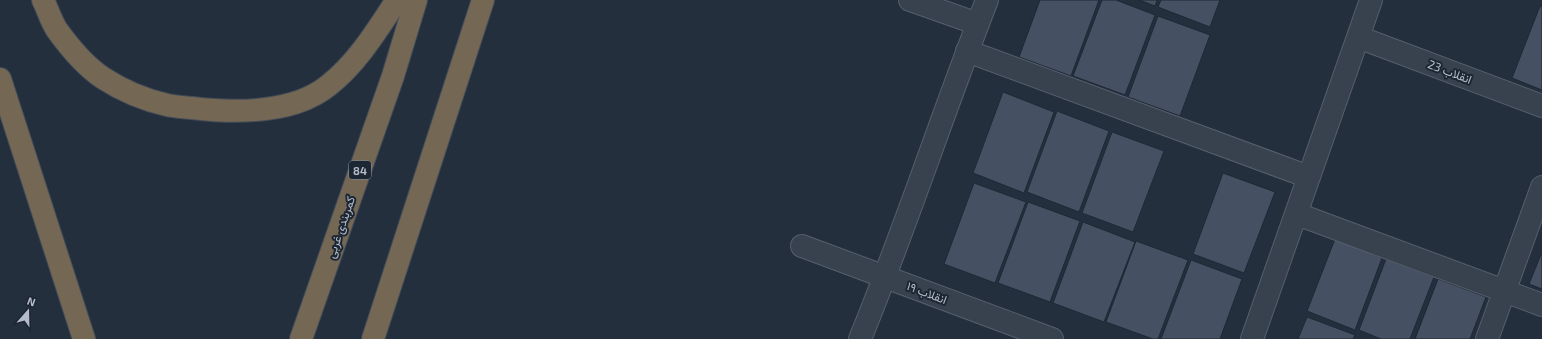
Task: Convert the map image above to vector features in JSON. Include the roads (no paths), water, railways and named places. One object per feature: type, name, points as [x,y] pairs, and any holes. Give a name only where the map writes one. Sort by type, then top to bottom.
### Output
[{"type":"highway","points":[[43,0],[57,29],[80,59],[103,78],[133,94],[168,105],[211,110],[250,110],[282,106],[306,99],[329,86],[354,61],[366,46],[397,0]]},
{"type":"highway","name":"کمربندی غربی","points":[[301,339],[393,76],[416,0]]},
{"type":"highway","points":[[373,339],[483,0]]},
{"type":"highway","points":[[0,79],[84,339]]},
{"type":"street","points":[[910,0],[978,24]]},
{"type":"street","points":[[860,339],[886,276],[967,51],[987,0]]},
{"type":"street","points":[[1252,339],[1371,0]]},
{"type":"street","name":"انقلاب 23","points":[[1358,37],[1542,106]]},
{"type":"street","points":[[967,51],[1309,177]]},
{"type":"street","points":[[1487,339],[1542,187]]},
{"type":"street","points":[[1296,214],[1542,304]]},
{"type":"street","name":"انقلاب ۱۹","points":[[802,246],[1052,339]]}]
